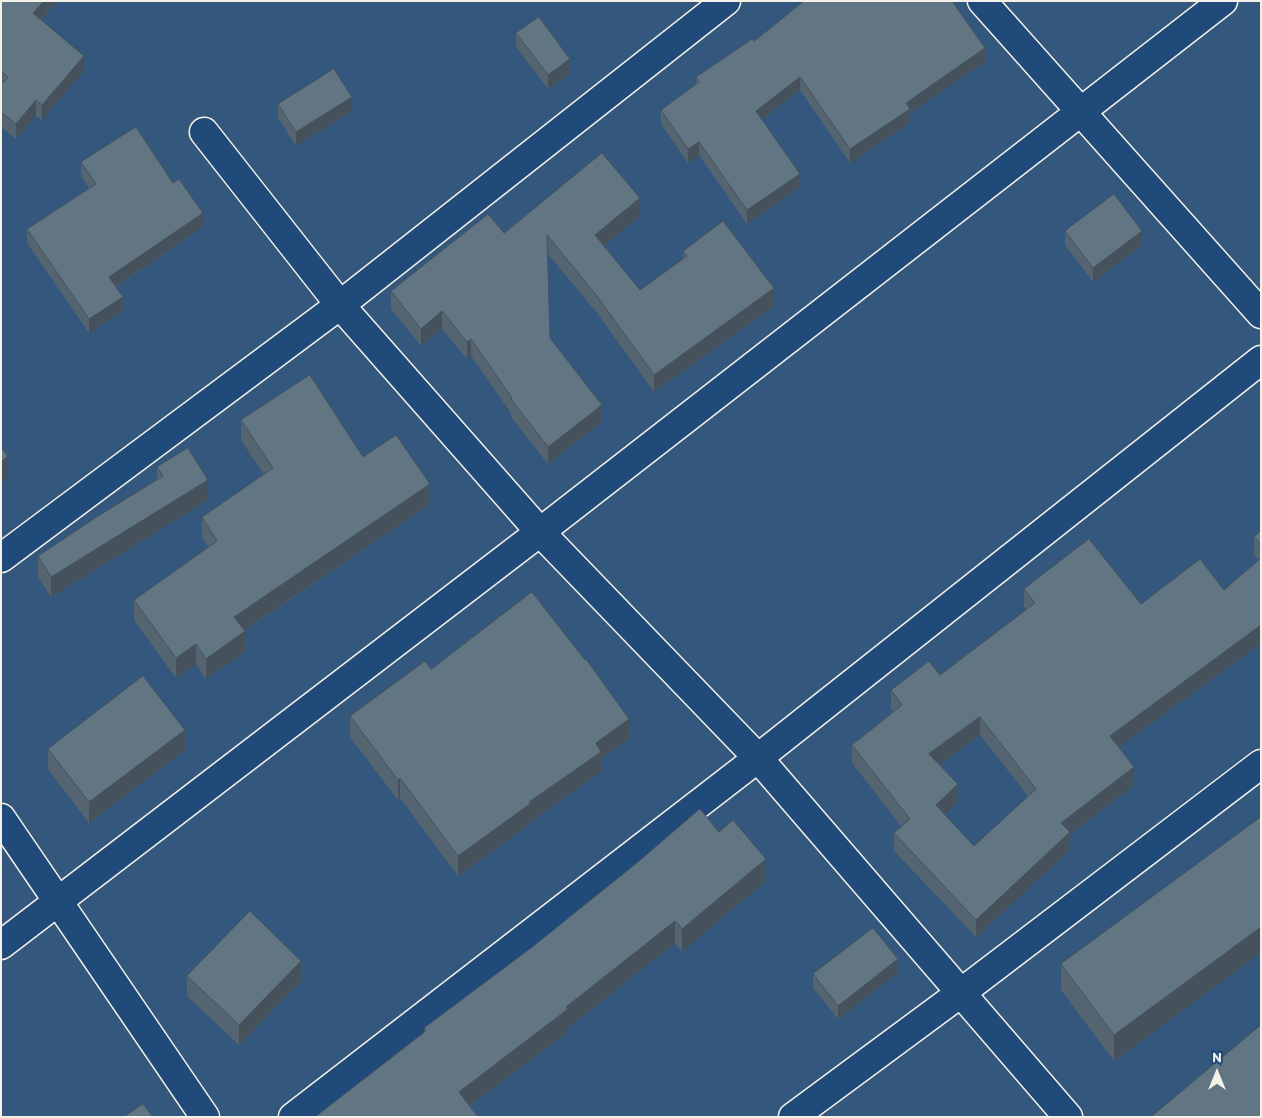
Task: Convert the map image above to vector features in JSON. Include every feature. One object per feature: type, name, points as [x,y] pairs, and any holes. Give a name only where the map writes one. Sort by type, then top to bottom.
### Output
[{"type":"street","points":[[1,558],[340,305],[726,1]]},
{"type":"street","points":[[982,1],[1261,314]]},
{"type":"street","points":[[1,944],[540,532],[1223,1]]},
{"type":"street","points":[[204,132],[340,305],[540,532],[758,758],[1068,1117]]},
{"type":"street","points":[[293,1117],[758,758],[1261,360]]},
{"type":"street","points":[[793,1117],[962,992],[1261,764]]},
{"type":"street","points":[[1,818],[205,1117]]},
{"type":"building","points":[[1,1],[44,1],[33,13],[84,56],[42,105],[36,100],[16,124],[1,112],[1,85],[8,77],[1,71]]},
{"type":"building","points":[[804,1],[952,1],[985,48],[906,103],[910,109],[850,149],[800,77],[756,111],[800,174],[747,210],[699,142],[688,149],[661,110],[699,82],[696,77],[752,39],[754,41]]},
{"type":"building","points":[[539,17],[570,59],[548,75],[516,33]]},
{"type":"building","points":[[334,69],[352,97],[296,132],[278,104]]},
{"type":"building","points":[[136,127],[173,183],[179,179],[203,213],[109,277],[123,297],[89,319],[27,229],[96,184],[81,162]]},
{"type":"building","points":[[602,153],[640,198],[595,235],[640,290],[687,256],[683,251],[723,221],[774,288],[654,375],[597,296],[547,235],[550,338],[602,405],[548,447],[511,399],[471,339],[467,342],[442,311],[421,329],[391,291],[488,214],[504,233]]},
{"type":"building","points":[[1114,194],[1142,231],[1093,268],[1065,231]]},
{"type":"building","points":[[310,375],[363,457],[396,435],[430,484],[234,617],[245,631],[206,659],[196,644],[176,658],[134,600],[217,541],[202,517],[273,468],[241,420]]},
{"type":"building","points":[[1,448],[8,456],[1,462]]},
{"type":"building","points":[[188,448],[208,480],[51,577],[38,556],[163,476],[157,467]]},
{"type":"building","points":[[1261,531],[1261,544],[1254,537]]},
{"type":"building","points":[[1089,539],[1141,604],[1200,559],[1224,590],[1261,558],[1261,625],[1110,736],[1134,767],[1061,823],[1070,832],[976,920],[894,833],[910,819],[852,745],[902,705],[891,690],[929,661],[940,675],[1035,603],[1024,589]],"holes":[[[980,717],[1036,789],[974,846],[936,805],[958,784],[929,754]]]},
{"type":"building","points":[[532,592],[586,659],[629,719],[596,743],[601,752],[529,802],[530,804],[458,856],[400,778],[398,780],[350,716],[425,661],[431,669]]},
{"type":"building","points":[[143,676],[185,730],[89,802],[48,749]]},
{"type":"building","points":[[700,809],[719,832],[733,820],[766,859],[682,929],[675,921],[566,1007],[568,1009],[459,1092],[478,1117],[315,1117],[426,1031],[424,1028],[531,948],[638,862]]},
{"type":"building","points":[[1261,817],[1261,927],[1114,1035],[1061,964]]},
{"type":"building","points":[[250,911],[301,961],[239,1025],[187,976]]},
{"type":"building","points":[[873,928],[898,959],[838,1006],[813,974]]},
{"type":"building","points":[[1261,1025],[1261,1116],[1151,1117]]},
{"type":"building","points":[[143,1104],[153,1117],[124,1117]]}]
